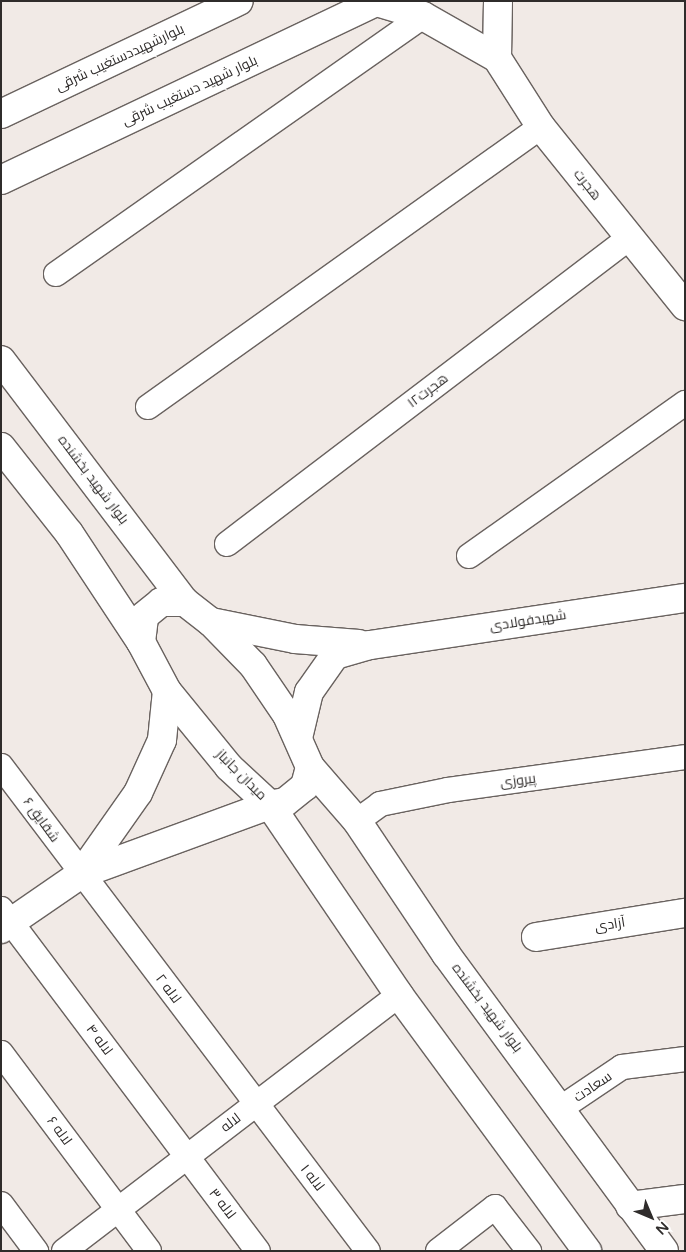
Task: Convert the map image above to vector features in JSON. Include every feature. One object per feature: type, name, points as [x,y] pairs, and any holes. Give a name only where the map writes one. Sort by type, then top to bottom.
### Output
[{"type":"main road","name":"بلوارشهیددستغیب شرقی","points":[[1,114],[239,1]]},
{"type":"main road","points":[[377,2],[422,16],[497,58],[498,1]]},
{"type":"main road","name":"بلوار شهید دستغیب شرقی","points":[[1,180],[377,2]]},
{"type":"main road","name":"هجرت","points":[[497,58],[542,127],[685,306]]},
{"type":"main road","name":"بلوار شهید بخشنده","points":[[1,360],[185,602]]},
{"type":"main road","points":[[1,447],[69,534],[141,642]]},
{"type":"main road","name":"شهیدفولادی","points":[[370,645],[685,598]]},
{"type":"main road","points":[[141,642],[144,616],[161,602],[185,602],[211,622],[253,665],[298,738],[310,767]]},
{"type":"main road","points":[[211,622],[295,639],[370,645]]},
{"type":"main road","name":"میدان جانباز","points":[[141,642],[167,691],[230,767],[270,805],[285,802],[305,786],[310,767]]},
{"type":"main road","points":[[298,738],[309,692],[335,655],[370,645]]},
{"type":"main road","points":[[81,874],[138,793],[162,740],[167,691]]},
{"type":"main road","name":"بلوار شهید بخشنده","points":[[310,767],[357,821],[446,954],[561,1108],[664,1251]]},
{"type":"main road","points":[[5,920],[81,874],[270,805],[399,995],[587,1251]]},
{"type":"main road","name":"آزادی","points":[[536,937],[685,913]]},
{"type":"main road","points":[[630,1206],[685,1199]]},
{"type":"street","points":[[56,274],[422,16]]},
{"type":"street","points":[[148,407],[542,127]]},
{"type":"street","name":"هجرت۱۲","points":[[227,544],[629,238]]},
{"type":"street","points":[[469,556],[685,402]]},
{"type":"street","name":"پیروزی","points":[[357,821],[380,804],[448,790],[685,757]]},
{"type":"street","name":"شقایق ۶","points":[[1,766],[81,874]]},
{"type":"street","name":"لاله ۲","points":[[81,874],[256,1104]]},
{"type":"street","name":"لاله ۴","points":[[5,920],[186,1157]]},
{"type":"street","name":"لاله","points":[[64,1251],[399,995]]},
{"type":"street","name":"لاله ۶","points":[[1,1053],[148,1251]]},
{"type":"street","name":"سعادت","points":[[561,1108],[622,1067],[685,1059]]},
{"type":"street","name":"لاله ۱","points":[[256,1104],[368,1251]]},
{"type":"street","name":"لاله ۳","points":[[186,1157],[258,1251]]},
{"type":"street","points":[[1,1204],[36,1251]]},
{"type":"street","points":[[438,1251],[495,1207],[529,1251]]}]
